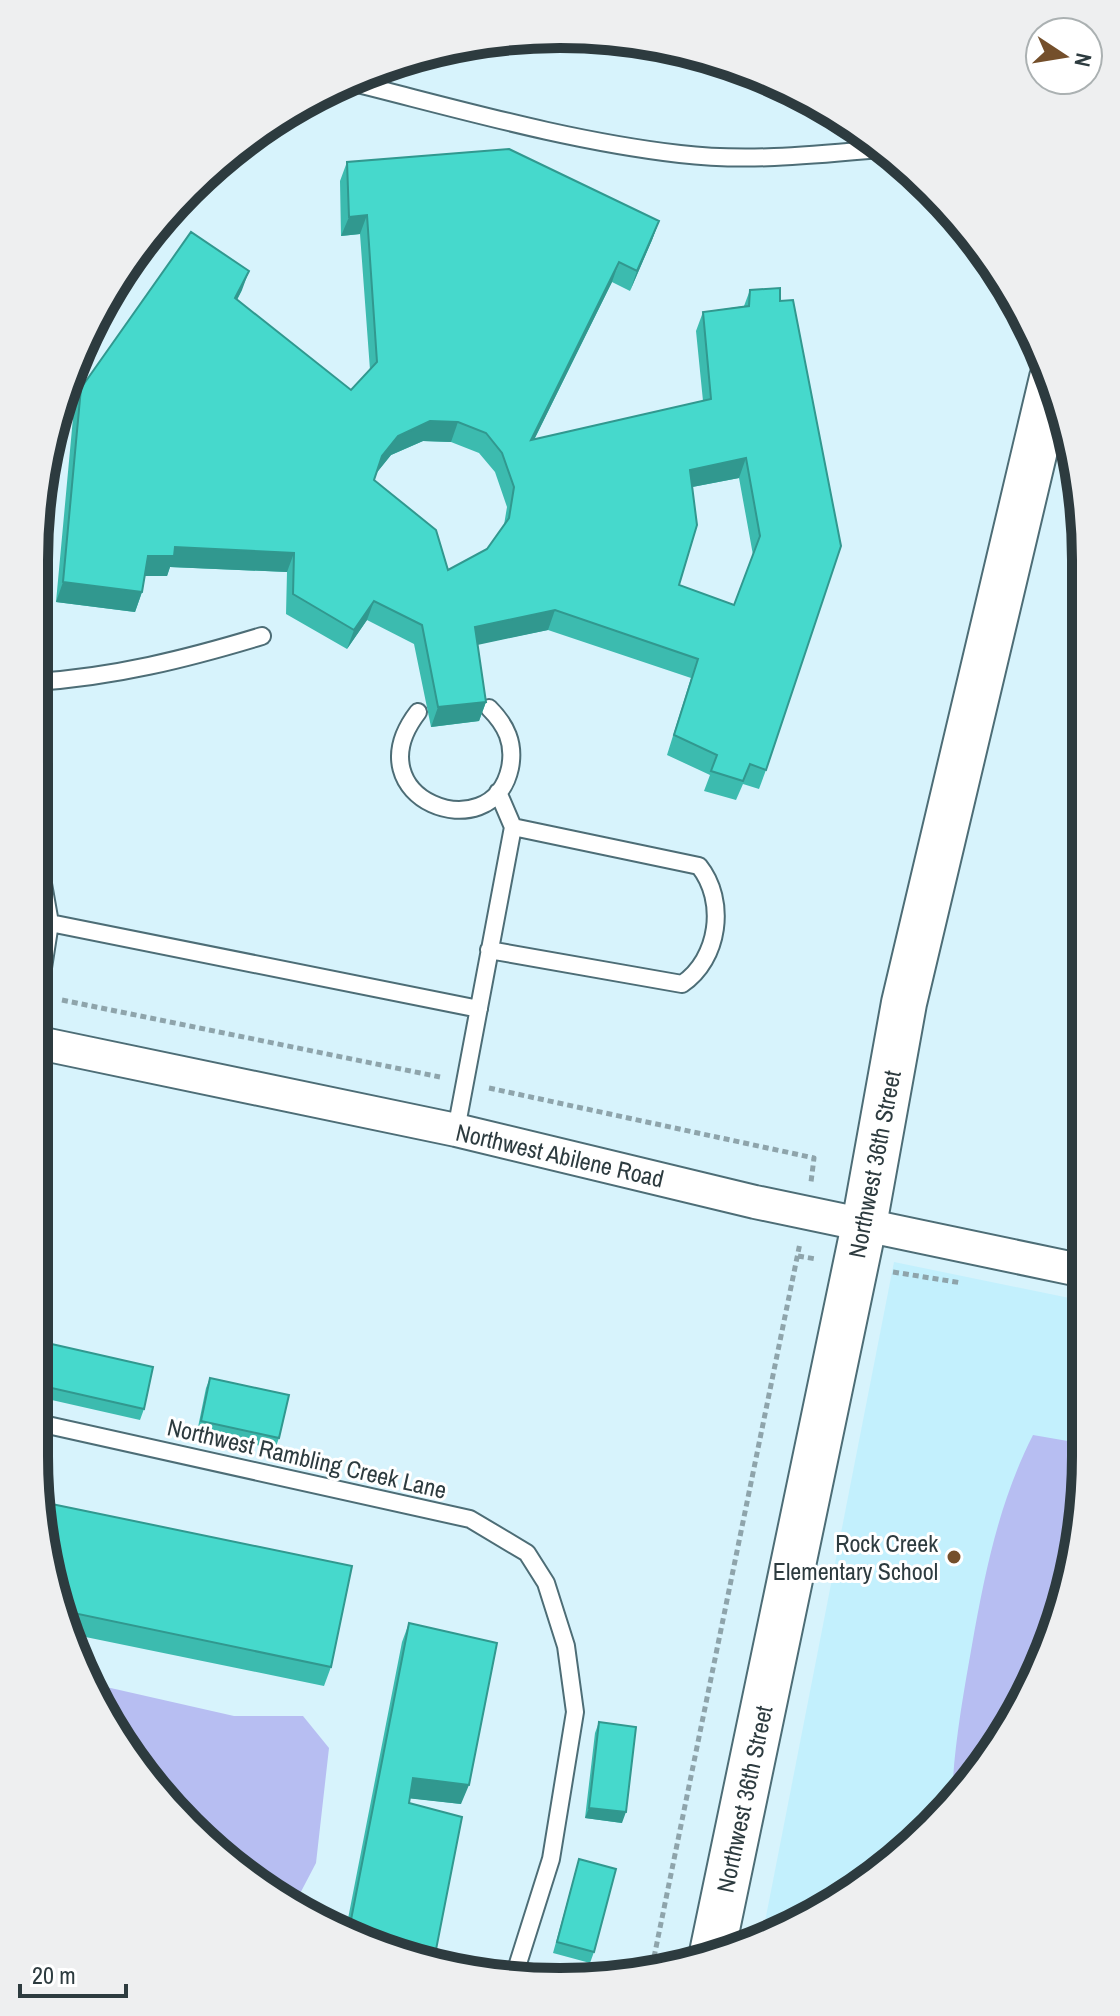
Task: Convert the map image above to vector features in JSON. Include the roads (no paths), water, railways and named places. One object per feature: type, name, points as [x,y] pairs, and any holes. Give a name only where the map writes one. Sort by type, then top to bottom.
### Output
[{"type":"main road","name":"Northwest 36th Street","points":[[714,1945],[859,1246],[904,1003],[1000,585],[1047,400]]},
{"type":"street","name":"Northwest Abilene Road","points":[[48,1045],[456,1130],[807,1213],[859,1246],[1072,1270]]},
{"type":"lane","points":[[367,86],[522,124],[680,154],[783,158],[867,150]]},
{"type":"lane","points":[[48,681],[109,676],[181,660],[262,636]]},
{"type":"lane","points":[[418,712],[406,727],[400,744],[400,763],[405,780],[416,795],[449,811],[475,807],[498,792],[508,776],[512,758],[510,739],[502,721],[489,708]]},
{"type":"lane","points":[[456,1130],[513,827],[498,792]]},
{"type":"lane","points":[[489,950],[682,984],[697,973],[708,956],[716,923],[713,883],[699,866],[513,827]]},
{"type":"lane","points":[[48,912],[48,938]]},
{"type":"lane","points":[[50,923],[479,1009]]},
{"type":"lane","name":"Northwest Rambling Creek Lane","points":[[48,1425],[470,1519],[527,1553],[546,1583],[566,1646],[575,1712],[551,1859],[517,1966]]},
{"type":"water","points":[[1033,1435],[1072,1442],[1071,1489],[1062,1556],[1045,1621],[1019,1682],[986,1740],[953,1784],[962,1702],[988,1564],[1021,1460]]},
{"type":"water","points":[[103,1686],[234,1716],[303,1716],[329,1748],[316,1863],[299,1896],[222,1841],[154,1768]]},
{"type":"place","name":"Rock Creek Elementary School","points":[[954,1557]]}]
